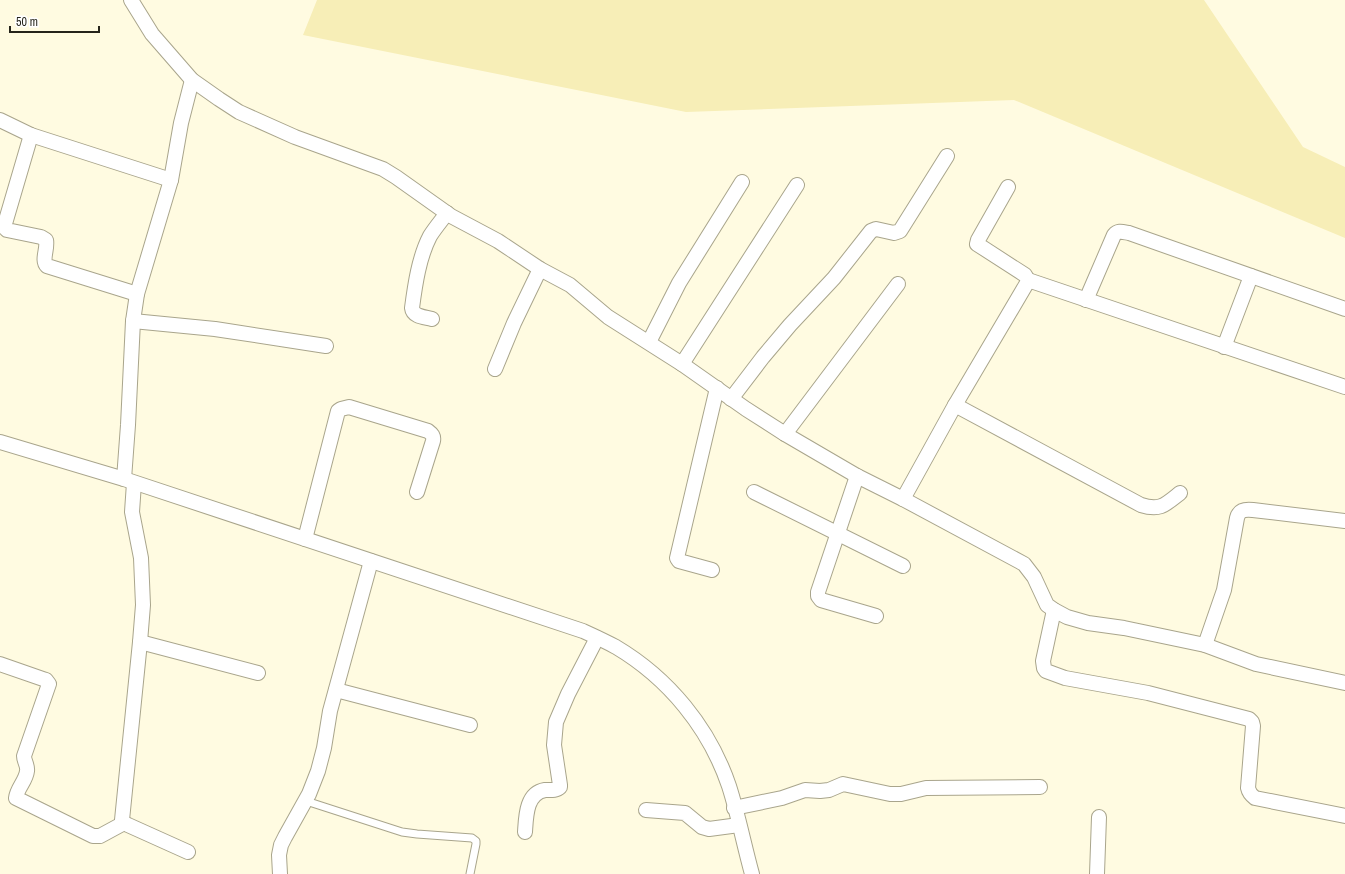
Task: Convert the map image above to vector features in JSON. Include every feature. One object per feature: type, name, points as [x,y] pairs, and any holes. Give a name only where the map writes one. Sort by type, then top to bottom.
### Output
[{"type":"street","points":[[131,0],[152,34],[192,80],[219,99],[240,112],[295,137],[383,169],[447,213],[498,241],[540,269],[570,285],[608,317],[649,342],[731,399],[785,434],[858,476],[1024,564],[1034,576],[1047,605],[1054,610],[1067,617],[1088,623],[1124,628],[1205,645],[1256,664],[1345,683]]},
{"type":"street","points":[[188,852],[124,823],[122,816],[140,642],[143,582],[142,558],[132,512],[129,481],[128,426],[133,322],[137,294],[171,180],[181,123],[192,80]]},
{"type":"street","points":[[0,120],[31,135],[171,180]]},
{"type":"street","points":[[31,135],[4,227],[7,230],[41,237],[46,240],[47,244],[44,261],[47,266],[137,294]]},
{"type":"street","points":[[731,399],[763,357],[838,272],[871,231],[876,229],[894,233],[900,231],[947,156]]},
{"type":"street","points":[[649,342],[679,283],[742,182]]},
{"type":"street","points":[[682,364],[797,186]]},
{"type":"street","points":[[1008,187],[977,244],[1025,275],[1028,280],[1345,387]]},
{"type":"street","points":[[432,319],[415,315],[412,312],[412,308],[421,262],[426,248],[431,235],[447,213]]},
{"type":"street","points":[[1086,300],[1114,236],[1116,232],[1120,232],[1129,233],[1345,309]]},
{"type":"street","points":[[495,369],[540,269]]},
{"type":"street","points":[[1224,347],[1251,276]]},
{"type":"street","points":[[903,499],[955,404],[1028,280]]},
{"type":"street","points":[[785,434],[898,284]]},
{"type":"street","points":[[133,322],[215,329],[326,346]]},
{"type":"street","points":[[712,570],[679,562],[677,558],[717,388]]},
{"type":"street","points":[[955,404],[1141,505],[1150,508],[1161,507],[1180,494]]},
{"type":"street","points":[[305,539],[338,411],[341,409],[349,408],[428,431],[433,435],[433,441],[416,492]]},
{"type":"street","points":[[0,443],[129,481],[583,631],[615,647],[646,669],[666,687],[687,709],[708,739],[728,785],[752,874]]},
{"type":"street","points":[[858,476],[818,592],[820,599],[876,616]]},
{"type":"street","points":[[754,492],[903,566]]},
{"type":"street","points":[[1205,645],[1224,590],[1237,518],[1240,512],[1245,510],[1253,510],[1345,521]]},
{"type":"street","points":[[280,874],[279,856],[281,845],[306,801],[318,771],[336,690],[371,561]]},
{"type":"street","points":[[1054,610],[1043,661],[1046,671],[1065,678],[1148,693],[1249,719],[1253,726],[1248,788],[1249,793],[1255,798],[1345,816]]},
{"type":"street","points":[[525,832],[527,812],[532,798],[539,792],[556,790],[560,788],[554,745],[556,722],[568,694],[597,638]]},
{"type":"street","points":[[140,642],[258,673]]},
{"type":"street","points":[[0,664],[43,678],[48,684],[24,756],[27,773],[16,798],[93,836],[100,836],[124,823]]},
{"type":"street","points":[[336,690],[470,725]]},
{"type":"street","points":[[734,808],[782,798],[805,790],[829,790],[843,784],[890,794],[901,794],[916,789],[926,788],[1040,787]]},
{"type":"street","points":[[646,810],[684,813],[702,827],[709,829],[739,825]]},
{"type":"street","points":[[1097,874],[1099,817]]},
{"type":"lane","points":[[306,801],[402,832],[468,836],[476,841],[470,874]]},
{"type":"shaded area","points":[[317,0],[1204,0],[1303,147],[1345,167],[1345,238],[1014,100],[686,112],[303,35]]}]
